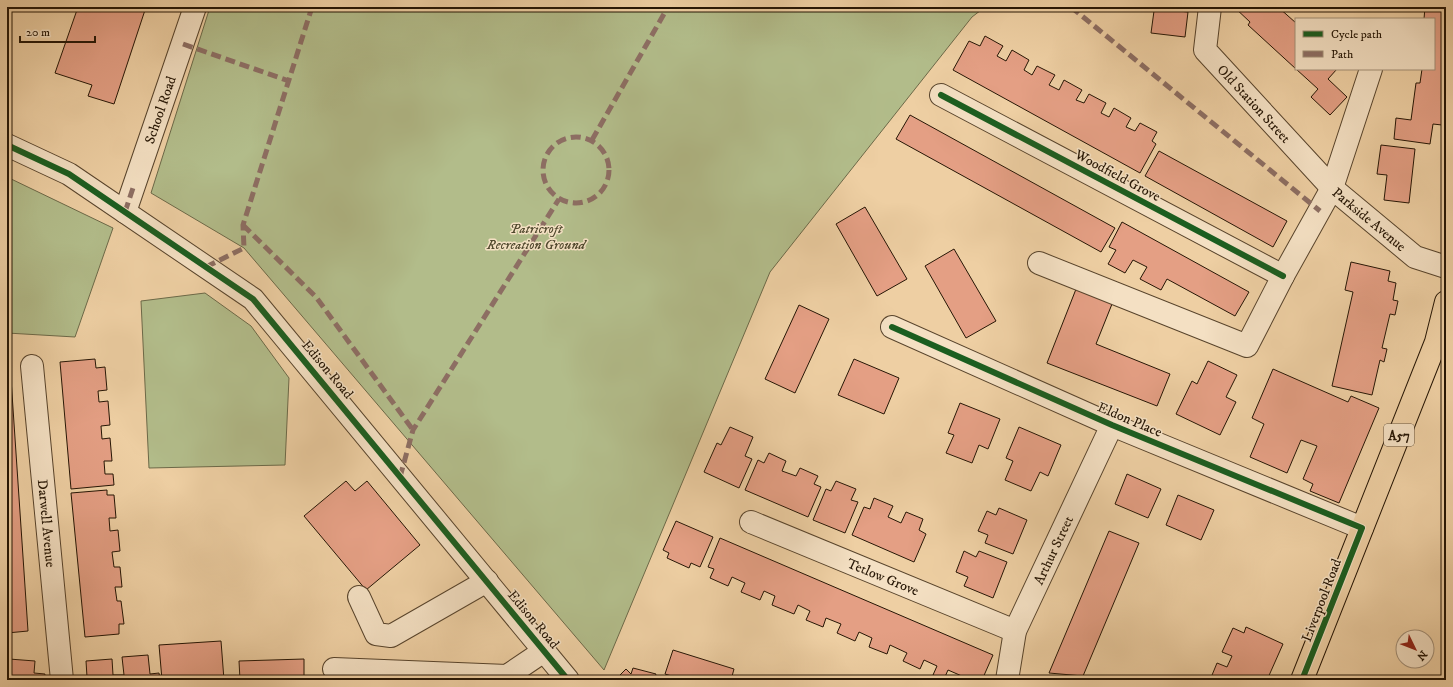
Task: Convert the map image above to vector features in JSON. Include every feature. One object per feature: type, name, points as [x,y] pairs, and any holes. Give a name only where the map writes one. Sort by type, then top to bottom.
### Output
[{"type":"main road","name":"Liverpool Road","points":[[1302,680],[1436,342],[1446,302]]},
{"type":"street","name":"School Road","points":[[125,212],[195,7]]},
{"type":"street","name":"Old Station Street","points":[[1210,7],[1205,50],[1332,188]]},
{"type":"street","points":[[1332,188],[1371,70]]},
{"type":"street","name":"Woodfield Grove","points":[[941,95],[1283,276]]},
{"type":"street","name":"Edison Road","points":[[7,145],[69,174],[253,299],[568,680]]},
{"type":"street","name":"Parkside Avenue","points":[[1039,263],[1247,346],[1283,276],[1332,188],[1415,257],[1446,267]]},
{"type":"street","name":"Eldon Place","points":[[892,327],[1112,426],[1362,528]]},
{"type":"street","name":"Darwell Avenue","points":[[32,366],[62,680]]},
{"type":"street","name":"Arthur Street","points":[[1007,680],[1015,631],[1112,426]]},
{"type":"street","name":"Tetlow Grove","points":[[752,522],[1015,631]]},
{"type":"street","points":[[359,597],[376,634],[390,636],[487,581]]},
{"type":"street","points":[[334,669],[370,675],[507,676],[544,651]]},
{"type":"green space","name":"Patricroft Recreation Ground","points":[[210,7],[985,7],[972,17],[770,272],[604,670],[244,248],[151,193]]},
{"type":"green space","points":[[7,177],[113,228],[75,337],[7,333]]},
{"type":"green space","points":[[205,293],[251,326],[289,378],[285,465],[149,468],[141,301]]},
{"type":"building","points":[[78,7],[146,7],[114,104],[88,96],[92,85],[55,73]]},
{"type":"building","points":[[1139,7],[1169,7],[1169,10],[1188,12],[1185,37],[1151,33],[1154,11],[1138,10]]},
{"type":"building","points":[[1234,7],[1278,7],[1295,22],[1295,68],[1248,25],[1250,22]]},
{"type":"building","points":[[1425,7],[1446,7],[1446,89],[1442,125],[1433,124],[1430,144],[1394,139],[1396,118],[1411,120],[1416,83],[1420,83],[1422,70],[1435,70],[1435,18],[1424,18]]},
{"type":"building","points":[[985,36],[1003,46],[997,56],[1006,61],[1012,50],[1029,60],[1024,70],[1032,75],[1037,66],[1055,75],[1049,85],[1059,90],[1064,80],[1082,90],[1076,100],[1084,103],[1089,94],[1106,103],[1101,113],[1109,117],[1114,108],[1131,118],[1126,127],[1135,131],[1140,123],[1157,132],[1152,141],[1156,144],[1140,173],[953,70],[969,41],[980,46]]},
{"type":"building","points":[[1297,70],[1336,70],[1328,79],[1347,97],[1330,115],[1311,97],[1318,89]]},
{"type":"building","points":[[910,115],[1115,228],[1101,252],[896,139]]},
{"type":"building","points":[[1381,145],[1415,149],[1409,203],[1384,200],[1387,175],[1377,174]]},
{"type":"building","points":[[1159,151],[1287,221],[1273,247],[1145,176]]},
{"type":"building","points":[[865,207],[907,279],[877,296],[836,224]]},
{"type":"building","points":[[1122,222],[1249,292],[1235,316],[1167,279],[1161,290],[1140,279],[1147,267],[1133,260],[1125,273],[1108,264],[1116,250],[1109,247]]},
{"type":"building","points":[[954,249],[996,321],[966,338],[925,266]]},
{"type":"building","points":[[1351,262],[1390,271],[1388,281],[1396,283],[1393,300],[1398,301],[1395,315],[1390,314],[1382,348],[1387,349],[1384,362],[1380,360],[1372,395],[1332,386],[1353,292],[1345,290]]},
{"type":"building","points":[[1078,284],[1114,299],[1096,344],[1170,374],[1157,406],[1047,363]]},
{"type":"building","points":[[799,305],[829,319],[795,393],[765,379]]},
{"type":"building","points":[[7,349],[9,349],[28,631],[7,633]]},
{"type":"building","points":[[95,359],[96,368],[105,367],[107,390],[98,391],[99,402],[108,401],[110,425],[101,426],[102,439],[110,438],[112,461],[104,461],[105,474],[113,474],[114,485],[71,489],[60,362]]},
{"type":"building","points":[[854,359],[899,378],[884,414],[838,395]]},
{"type":"building","points":[[1208,361],[1237,375],[1226,397],[1236,402],[1220,435],[1176,414],[1192,381],[1197,384]]},
{"type":"building","points":[[1273,369],[1348,402],[1351,396],[1379,408],[1339,503],[1310,491],[1313,484],[1303,479],[1317,446],[1301,440],[1287,473],[1250,457],[1264,424],[1252,418]]},
{"type":"building","points":[[960,403],[1000,419],[988,449],[979,445],[972,463],[946,453],[954,435],[948,433]]},
{"type":"building","points":[[730,427],[753,437],[745,456],[752,459],[739,488],[704,472],[717,443],[721,445]]},
{"type":"building","points":[[1019,427],[1061,445],[1048,476],[1040,472],[1031,491],[1005,480],[1013,461],[1006,458]]},
{"type":"building","points":[[769,453],[786,461],[782,471],[796,476],[800,468],[818,476],[814,484],[821,487],[808,517],[745,490],[758,460],[764,463]]},
{"type":"building","points":[[1127,474],[1161,489],[1148,518],[1115,504]]},
{"type":"building","points":[[346,481],[355,491],[367,481],[420,545],[366,590],[304,516]]},
{"type":"building","points":[[836,481],[856,489],[851,500],[858,502],[845,533],[813,520],[826,489],[831,491]]},
{"type":"building","points":[[107,490],[107,495],[114,495],[116,518],[109,518],[110,531],[118,530],[120,551],[112,552],[114,567],[120,567],[122,587],[115,587],[117,601],[121,601],[124,624],[119,624],[119,634],[85,637],[71,493]]},
{"type":"building","points":[[1178,495],[1214,510],[1201,540],[1166,525]]},
{"type":"building","points":[[874,498],[893,506],[888,517],[901,523],[906,512],[923,519],[919,530],[926,534],[914,562],[852,535],[864,507],[870,509]]},
{"type":"building","points":[[999,508],[1027,520],[1013,554],[985,543],[988,535],[978,531],[987,511],[996,515]]},
{"type":"building","points":[[676,521],[713,537],[700,567],[691,563],[689,568],[667,558],[669,553],[663,550]]},
{"type":"building","points":[[1109,531],[1139,543],[1083,676],[1049,673]]},
{"type":"building","points":[[720,538],[993,655],[982,680],[971,680],[948,670],[944,679],[933,675],[937,666],[924,660],[920,669],[903,661],[907,653],[890,645],[887,654],[869,647],[872,638],[859,632],[855,641],[837,633],[841,624],[826,618],[823,627],[806,620],[810,611],[798,605],[794,614],[772,605],[775,596],[764,591],[760,600],[741,592],[745,583],[732,577],[728,586],[710,578],[714,569],[708,567]]},
{"type":"building","points":[[964,551],[976,557],[979,551],[1007,562],[993,598],[964,586],[968,577],[956,572]]},
{"type":"building","points":[[1246,627],[1283,644],[1267,680],[1210,680],[1217,663],[1227,667],[1232,656],[1222,652],[1233,628],[1244,633]]},
{"type":"building","points":[[221,641],[224,680],[162,680],[159,645]]},
{"type":"building","points":[[673,650],[734,669],[731,680],[685,680],[665,674]]},
{"type":"building","points":[[148,655],[150,674],[159,673],[160,680],[82,680],[82,677],[87,677],[86,661],[112,659],[113,675],[124,675],[122,657]]},
{"type":"building","points":[[9,659],[35,661],[34,673],[45,674],[44,680],[7,680]]},
{"type":"building","points":[[304,659],[304,680],[240,680],[239,661]]},
{"type":"building","points":[[633,668],[656,674],[654,680],[615,680],[626,669],[631,674]]},
{"type":"building","points":[[1050,678],[1078,680],[1050,680]]},
{"type":"marked path","points":[[206,267],[244,248],[243,225],[312,7]]},
{"type":"marked path","points":[[592,140],[668,7]]},
{"type":"marked path","points":[[1071,7],[1320,211]]},
{"type":"marked path","points":[[183,44],[289,81]]},
{"type":"marked path","points":[[569,137],[583,137],[595,142],[604,151],[609,163],[609,170],[607,183],[600,194],[583,203],[569,203],[557,198],[548,189],[543,177],[543,163],[548,151],[557,142],[569,137]]},
{"type":"marked path","points":[[125,212],[134,185]]},
{"type":"marked path","points":[[400,477],[413,430],[559,199]]},
{"type":"marked path","points":[[243,225],[316,297],[413,430]]},
{"type":"cycle path","points":[[941,95],[1283,276]]},
{"type":"cycle path","points":[[7,145],[69,174],[253,299],[568,680]]},
{"type":"cycle path","points":[[892,327],[1112,425],[1362,528],[1302,680]]}]
